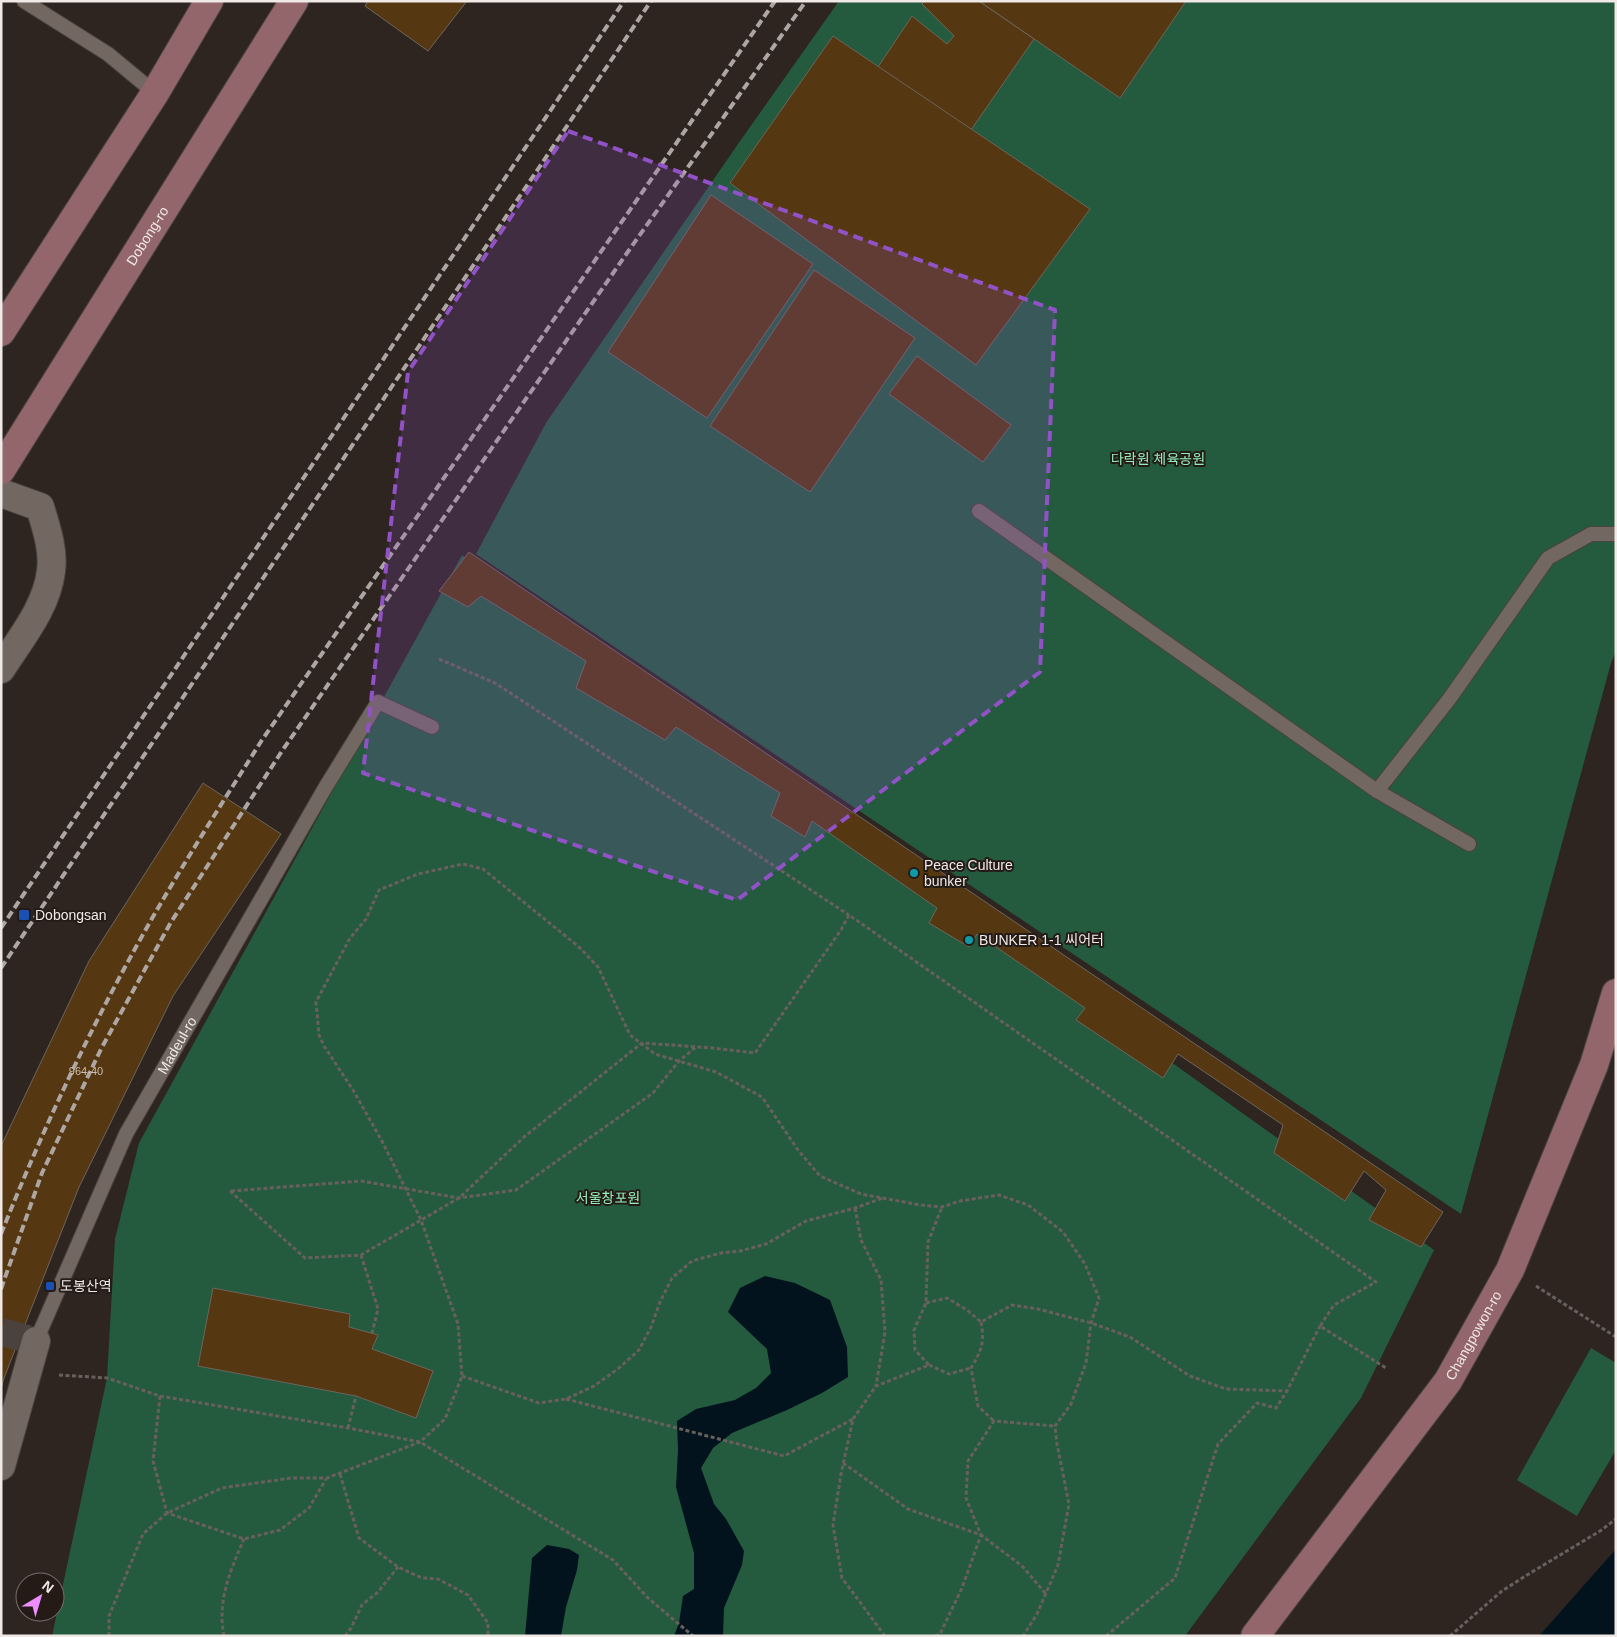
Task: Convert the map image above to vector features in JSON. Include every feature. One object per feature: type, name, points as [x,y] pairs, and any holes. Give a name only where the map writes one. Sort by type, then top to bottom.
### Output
[{"type":"main road","points":[[1,332],[155,93],[209,1]]},
{"type":"main road","name":"Dobong-ro","points":[[1,470],[294,1]]},
{"type":"main road","name":"Changpowon-ro","points":[[1255,1636],[1448,1381],[1510,1270],[1594,1065],[1616,993]]},
{"type":"street","points":[[1,493],[40,507],[49,538],[52,570],[43,602],[1,669]]},
{"type":"street","name":"Madeul-ro","points":[[1,1466],[36,1341]]},
{"type":"lane","points":[[24,1],[108,54],[155,93]]},
{"type":"lane","points":[[979,511],[1377,791],[1469,844]]},
{"type":"lane","points":[[1377,791],[1450,698],[1548,558],[1591,534],[1616,534]]},
{"type":"lane","name":"Madeul-ro","points":[[36,1341],[126,1134],[325,788],[378,702],[432,727]]},
{"type":"path","points":[[439,659],[495,683],[848,915],[1376,1282],[1334,1305],[1320,1326],[1287,1391],[1276,1408],[1257,1403],[1218,1444],[1175,1578],[1106,1636]]},
{"type":"path","points":[[109,1636],[109,1616],[142,1534],[167,1513],[222,1488],[291,1478],[326,1478],[340,1474],[420,1442],[445,1419],[462,1376],[458,1324],[421,1220],[406,1188],[353,1090],[324,1046],[319,1035],[316,1002],[350,938],[366,919],[379,890],[418,874],[463,864],[483,869],[579,947],[598,967],[630,1035],[656,1054],[716,1072],[762,1097],[798,1150],[820,1176],[861,1194],[920,1205],[942,1207],[960,1201],[998,1195],[1028,1205],[1063,1232],[1085,1264],[1099,1298],[1092,1323],[1086,1362],[1071,1404],[1055,1426],[1069,1504],[1058,1566],[1037,1614],[1023,1636]]},
{"type":"path","points":[[697,1046],[679,1061],[653,1093],[516,1190],[459,1198],[361,1181],[230,1191],[305,1258],[361,1255],[459,1198],[524,1137],[642,1044],[697,1046],[755,1053],[841,930],[848,915]]},
{"type":"path","points":[[462,1376],[540,1403],[566,1399],[594,1386],[619,1368],[639,1350],[672,1278],[692,1261],[720,1253],[740,1251],[766,1244],[806,1221],[884,1198]]},
{"type":"path","points":[[942,1207],[928,1242],[926,1303],[914,1330],[915,1350],[929,1364],[949,1374],[971,1368]]},
{"type":"path","points":[[855,1208],[861,1240],[881,1280],[885,1332],[876,1386],[853,1419],[843,1463],[833,1525],[842,1578],[885,1636]]},
{"type":"path","points":[[361,1255],[378,1309],[372,1333]]},
{"type":"path","points":[[1510,1270],[1616,1337]]},
{"type":"path","points":[[926,1303],[947,1298],[967,1310],[981,1322],[984,1336],[981,1351],[971,1368],[978,1406],[994,1421],[1055,1426]]},
{"type":"path","points":[[981,1322],[1012,1305],[1038,1310],[1092,1323],[1130,1337],[1190,1376],[1226,1389],[1287,1391]]},
{"type":"path","points":[[1320,1326],[1386,1368]]},
{"type":"path","points":[[876,1386],[929,1364]]},
{"type":"path","points":[[26,1374],[106,1378],[160,1396],[420,1442],[613,1560],[648,1598],[693,1636]]},
{"type":"path","points":[[160,1396],[153,1461],[167,1513]]},
{"type":"path","points":[[348,1428],[356,1396]]},
{"type":"path","points":[[566,1399],[784,1456],[853,1419]]},
{"type":"path","points":[[935,1636],[940,1634],[962,1588],[981,1535],[966,1498],[968,1461],[994,1421]]},
{"type":"path","points":[[843,1463],[908,1509],[981,1535],[1022,1566],[1046,1594]]},
{"type":"path","points":[[340,1474],[359,1538],[398,1567],[422,1578],[438,1579],[468,1595],[488,1623],[488,1636]]},
{"type":"path","points":[[167,1513],[244,1540],[280,1530],[288,1525],[309,1508],[326,1478]]},
{"type":"path","points":[[1450,1636],[1502,1591],[1600,1531],[1616,1518]]},
{"type":"path","points":[[224,1636],[221,1620],[227,1578],[244,1540]]},
{"type":"path","points":[[345,1636],[362,1605],[378,1592],[398,1567]]},
{"type":"highlighted area","points":[[568,131],[1055,310],[1040,672],[737,900],[363,773],[408,372]]},
{"type":"green space","name":"다락원 체육공원","points":[[839,1],[1616,1],[1616,651],[1611,663],[1461,1214],[476,554],[546,423]]},
{"type":"green space","name":"서울창포원","points":[[462,555],[1434,1250],[1361,1398],[1185,1636],[52,1636],[55,1622],[65,1622],[65,1575],[107,1378],[115,1239],[139,1143]]},
{"type":"green space","points":[[1591,1348],[1616,1363],[1616,1450],[1577,1516],[1517,1480]]},
{"type":"water","points":[[765,1276],[795,1283],[830,1300],[847,1347],[848,1377],[822,1393],[787,1410],[732,1433],[713,1448],[701,1468],[714,1504],[726,1519],[744,1551],[742,1565],[724,1608],[723,1636],[674,1636],[679,1623],[683,1596],[694,1589],[694,1553],[676,1487],[677,1421],[696,1409],[735,1400],[756,1388],[771,1373],[767,1349],[728,1312],[740,1288]]},
{"type":"water","points":[[547,1545],[569,1549],[579,1555],[577,1570],[566,1607],[561,1636],[525,1636],[532,1558]]},
{"type":"water","points":[[1616,1549],[1616,1636],[1539,1636]]},
{"type":"building","points":[[368,1],[467,1],[428,51],[365,6]]},
{"type":"building","points":[[924,1],[979,1],[1034,39],[971,130],[878,67],[912,16],[947,44],[954,36],[922,4]]},
{"type":"building","points":[[979,1],[1186,1],[1120,98]]},
{"type":"building","points":[[833,36],[1090,209],[976,365],[730,183]]},
{"type":"building","points":[[711,195],[813,264],[707,418],[608,352]]},
{"type":"building","points":[[814,270],[915,338],[810,492],[710,426]]},
{"type":"building","points":[[917,356],[1011,425],[983,462],[889,394]]},
{"type":"building","name":"Peace Culture bunker","points":[[469,552],[1443,1212],[1421,1247],[1369,1220],[1386,1190],[1364,1171],[1345,1201],[1274,1153],[1283,1125],[1178,1054],[1163,1078],[1076,1020],[1085,1008],[977,934],[969,947],[929,923],[937,908],[812,821],[805,837],[771,816],[780,793],[676,727],[665,740],[576,688],[586,661],[481,596],[468,607],[439,591]]},
{"type":"building","points":[[203,783],[281,834],[173,996],[79,1187],[1,1389],[1,1146],[89,961]]},
{"type":"building","points":[[213,1288],[350,1314],[349,1327],[378,1335],[372,1349],[433,1371],[416,1418],[356,1396],[198,1366]]},
{"type":"tunnel","points":[[1,1332],[36,1341]]},
{"type":"railway","points":[[1,928],[624,1]]},
{"type":"railway","points":[[1,968],[651,1]]},
{"type":"railway","points":[[1,1234],[47,1124],[117,982],[182,868],[262,740],[775,1]]},
{"type":"railway","points":[[1,1289],[42,1173],[101,1049],[171,922],[282,751],[627,253],[806,1]]},
{"type":"place","name":"Peace Culture bunker","points":[[914,873]]},
{"type":"place","name":"Dobongsan","points":[[24,915]]},
{"type":"place","name":"BUNKER 1-1 씨어터","points":[[969,940]]},
{"type":"place","name":"도봉산역","points":[[50,1286]]}]
